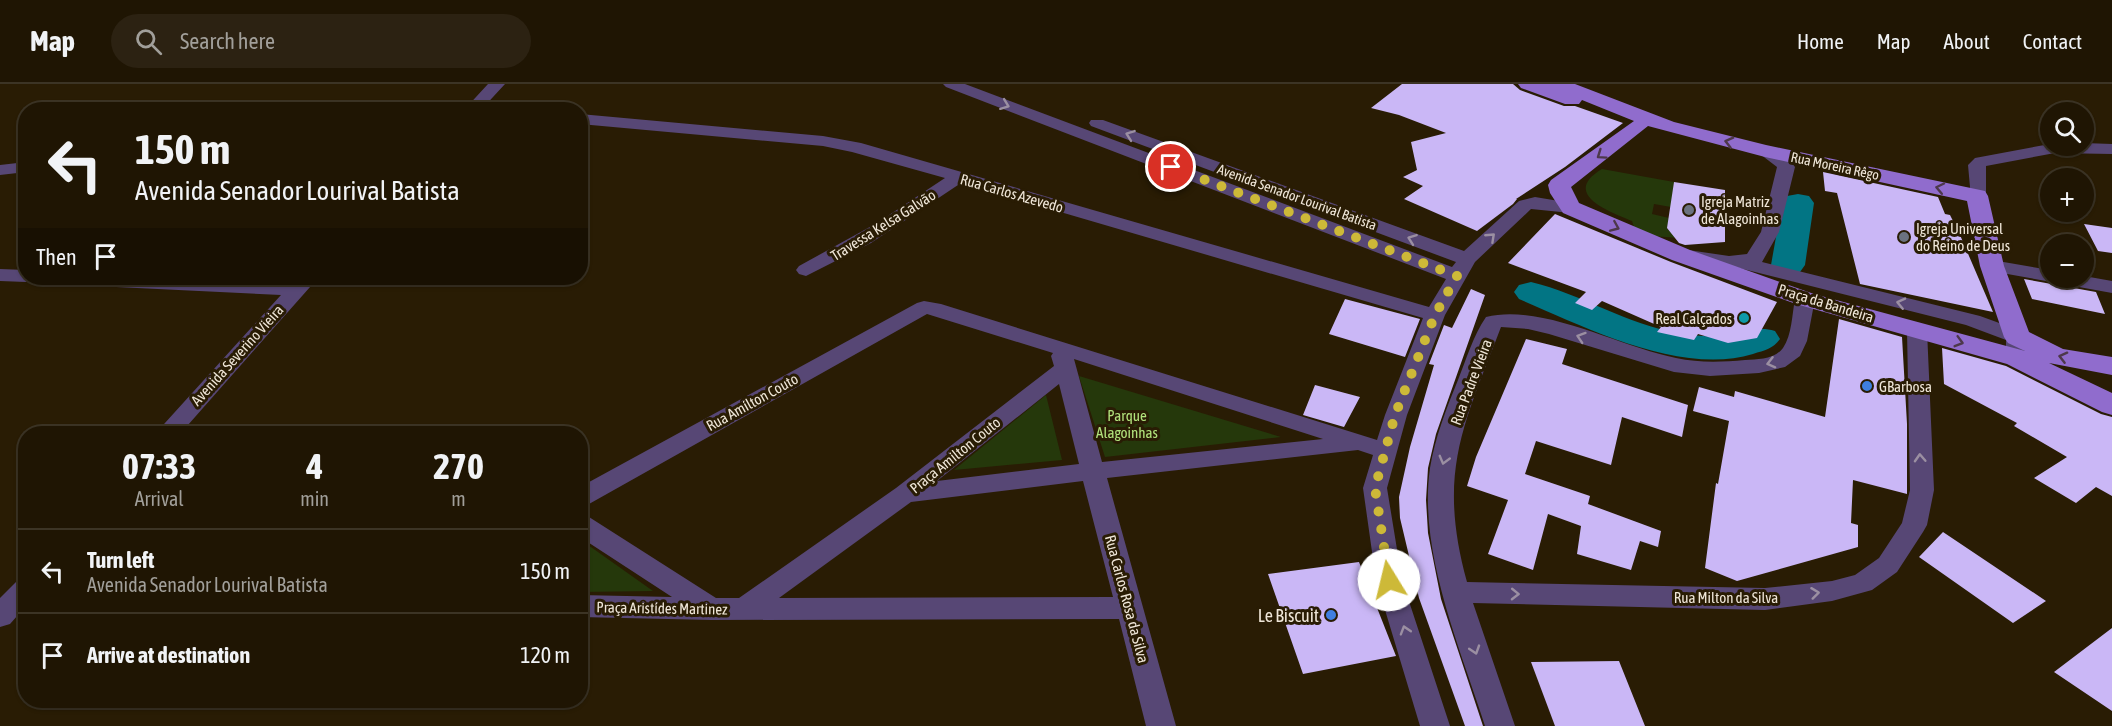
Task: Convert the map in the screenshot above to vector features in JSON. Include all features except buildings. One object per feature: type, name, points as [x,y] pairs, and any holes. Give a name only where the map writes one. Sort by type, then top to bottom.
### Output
[{"type":"main road","points":[[1528,84],[1638,126],[1667,126]]},
{"type":"main road","name":"Rua Moreira Rêgo","points":[[1557,84],[1667,126],[1765,151],[1977,196]]},
{"type":"main road","points":[[1571,208],[1559,188],[1563,182],[1638,126]]},
{"type":"main road","points":[[1977,196],[1992,267],[2017,347]]},
{"type":"main road","name":"Praça da Bandeira","points":[[1571,208],[1681,255],[1805,299],[1917,330],[2112,366]]},
{"type":"main road","name":"Praça da Bandeira","points":[[2017,347],[2112,405]]},
{"type":"street","points":[[480,102],[497,84]]},
{"type":"street","name":"Avenida Senador Lourival Batista","points":[[951,84],[1462,268]]},
{"type":"street","name":"Avenida Senador Lourival Batista","points":[[992,84],[1462,268]]},
{"type":"street","name":"Rua Carlos Azevedo","points":[[588,120],[823,141],[855,147],[1435,315]]},
{"type":"street","points":[[1977,196],[1979,187],[1977,165],[1990,159],[2069,147],[2112,149]]},
{"type":"street","points":[[1738,262],[1754,259],[1770,232],[1781,188],[1785,165],[1765,151]]},
{"type":"street","points":[[0,170],[18,168]]},
{"type":"street","name":"Travessa Kelsa Galvão","points":[[806,270],[847,250],[924,203],[958,177]]},
{"type":"street","points":[[1435,726],[1389,580],[1375,488],[1384,450],[1435,315],[1462,268],[1525,205],[1535,202],[1571,208]]},
{"type":"street","name":"Praça da Bandeira","points":[[1681,255],[1738,262],[1973,320],[2017,347]]},
{"type":"street","points":[[1992,267],[2040,274]]},
{"type":"street","points":[[0,275],[18,276]]},
{"type":"street","points":[[2094,284],[2112,287]]},
{"type":"street","name":"Avenida Severino Vieira","points":[[173,426],[301,285]]},
{"type":"street","name":"Rua Padre Vieira","points":[[1500,726],[1457,592],[1441,518],[1442,468],[1455,422],[1494,322],[1510,319],[1521,321],[1674,364],[1706,369],[1733,369],[1783,361],[1794,349],[1805,299]]},
{"type":"street","name":"Rua Amílton Couto","points":[[588,494],[924,307],[934,308],[1063,358]]},
{"type":"street","name":"Rua Milton da Silva","points":[[1457,592],[1765,599],[1832,591],[1863,583],[1887,565],[1914,525],[1922,490],[1917,330]]},
{"type":"street","points":[[1063,358],[1384,450]]},
{"type":"street","points":[[1063,358],[1093,471]]},
{"type":"street","name":"Praça Amilton Couto","points":[[905,494],[1063,358]]},
{"type":"street","name":"Praça Amilton Couto","points":[[905,494],[1093,471],[1359,443]]},
{"type":"street","name":"Rua Carlos Rosa da Silva","points":[[1093,471],[1161,726]]},
{"type":"street","points":[[744,609],[905,494]]},
{"type":"street","points":[[588,529],[712,609]]},
{"type":"street","points":[[0,616],[18,597]]},
{"type":"street","name":"Praça Aristídes Martinez","points":[[588,606],[744,609]]},
{"type":"street","points":[[744,609],[1129,608]]},
{"type":"green space","points":[[1602,169],[1674,182],[1671,207],[1654,204],[1652,214],[1669,218],[1667,229],[1680,238],[1651,236],[1634,227],[1632,221],[1612,213],[1593,201],[1587,194],[1586,186],[1590,178]]},
{"type":"green space","name":"Parque Alagoinhas","points":[[1079,376],[1281,437],[1105,457]]},
{"type":"green space","points":[[1046,395],[1062,460],[954,470]]},
{"type":"green space","points":[[588,545],[653,591],[588,592]]},
{"type":"waterway","points":[[1788,265],[1798,203]]},
{"type":"waterway","points":[[1531,292],[1614,326],[1677,344],[1708,348],[1737,347],[1762,339]]},
{"type":"place","name":"Igreja Matriz de Alagoinhas","points":[[1689,210]]},
{"type":"place","name":"Igreja Universal do Reino de Deus","points":[[1904,237]]},
{"type":"place","name":"Real Calçados","points":[[1744,318]]},
{"type":"place","name":"GBarbosa","points":[[1867,386]]},
{"type":"place","name":"Le Biscuit","points":[[1331,615]]},
{"type":"route","points":[[1171,167],[1457,276],[1435,315],[1395,415],[1375,488],[1389,580]]}]
